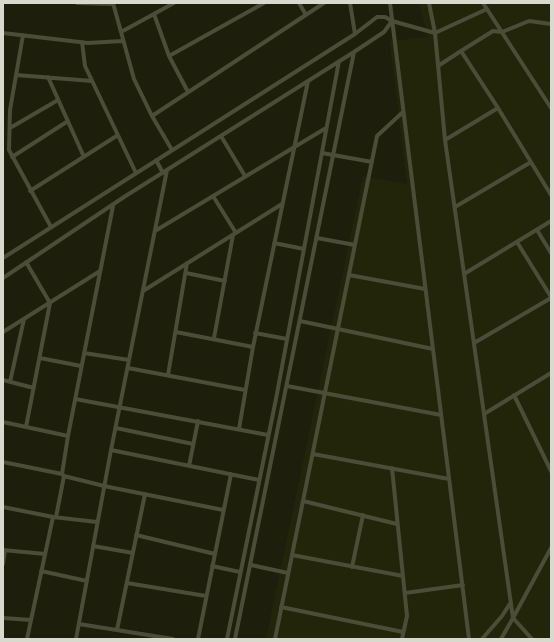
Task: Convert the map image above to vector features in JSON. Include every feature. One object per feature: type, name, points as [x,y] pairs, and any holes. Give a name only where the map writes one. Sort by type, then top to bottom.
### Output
[{"type":"street","points":[[77,3],[113,4],[122,41],[134,79],[152,116],[172,150]]},
{"type":"street","points":[[121,32],[174,3]]},
{"type":"street","points":[[169,56],[264,3]]},
{"type":"street","points":[[300,3],[306,15]]},
{"type":"street","points":[[152,116],[324,3]]},
{"type":"street","points":[[350,3],[355,34]]},
{"type":"street","points":[[390,3],[469,639]]},
{"type":"street","points":[[429,3],[435,33],[445,140],[513,618],[532,639]]},
{"type":"street","points":[[483,3],[551,108]]},
{"type":"street","points":[[3,258],[51,226],[355,34],[377,17],[385,17],[392,21],[435,33],[487,9]]},
{"type":"street","points":[[154,14],[169,56],[188,92]]},
{"type":"street","points":[[3,278],[165,171],[354,52],[384,32],[392,21]]},
{"type":"street","points":[[438,66],[493,31],[502,32],[529,21],[551,24]]},
{"type":"street","points":[[3,33],[82,42],[122,41]]},
{"type":"street","points":[[22,35],[10,110],[9,150],[30,191],[51,226]]},
{"type":"street","points":[[82,42],[85,66],[136,173]]},
{"type":"street","points":[[461,51],[551,195]]},
{"type":"street","points":[[235,639],[354,52]]},
{"type":"street","points":[[227,639],[287,339],[339,61]]},
{"type":"street","points":[[16,75],[92,81]]},
{"type":"street","points":[[48,77],[84,157]]},
{"type":"street","points":[[239,429],[252,347],[296,144],[308,81]]},
{"type":"street","points":[[10,128],[58,100]]},
{"type":"street","points":[[445,140],[498,108]]},
{"type":"street","points":[[275,639],[378,136],[403,112]]},
{"type":"street","points":[[12,157],[68,121]]},
{"type":"street","points":[[155,231],[296,144],[326,128]]},
{"type":"street","points":[[30,191],[118,135]]},
{"type":"street","points":[[221,136],[245,176]]},
{"type":"street","points":[[322,153],[372,162]]},
{"type":"street","points":[[76,639],[104,486],[155,231],[165,171],[156,160]]},
{"type":"street","points":[[455,207],[531,162]]},
{"type":"street","points":[[213,196],[234,234],[214,338]]},
{"type":"street","points":[[143,290],[282,204]]},
{"type":"street","points":[[27,639],[63,475],[68,436],[81,366],[113,206]]},
{"type":"street","points":[[464,274],[551,222]]},
{"type":"street","points":[[537,230],[551,253]]},
{"type":"street","points":[[317,238],[355,245]]},
{"type":"street","points":[[274,242],[304,249]]},
{"type":"street","points":[[474,343],[551,297],[517,242]]},
{"type":"street","points":[[26,262],[50,303],[26,427]]},
{"type":"street","points":[[168,375],[187,263]]},
{"type":"street","points":[[3,332],[100,271]]},
{"type":"street","points":[[186,273],[225,281]]},
{"type":"street","points":[[349,275],[425,289]]},
{"type":"street","points":[[10,382],[24,319]]},
{"type":"street","points":[[300,320],[433,349]]},
{"type":"street","points":[[176,332],[214,338],[252,347]]},
{"type":"street","points":[[255,333],[287,339]]},
{"type":"street","points":[[84,353],[130,360]]},
{"type":"street","points":[[40,358],[81,366]]},
{"type":"street","points":[[128,368],[245,390]]},
{"type":"street","points":[[484,414],[551,373]]},
{"type":"street","points":[[3,380],[34,388]]},
{"type":"street","points":[[287,386],[441,415]]},
{"type":"street","points":[[514,396],[551,471]]},
{"type":"street","points":[[75,399],[268,435]]},
{"type":"street","points":[[189,466],[198,421]]},
{"type":"street","points":[[3,422],[68,436]]},
{"type":"street","points":[[116,428],[194,444]]},
{"type":"street","points":[[111,450],[259,480]]},
{"type":"street","points":[[313,454],[449,479]]},
{"type":"street","points":[[3,462],[63,475],[104,486],[223,510]]},
{"type":"street","points":[[392,468],[407,616],[402,639]]},
{"type":"street","points":[[198,639],[231,474]]},
{"type":"street","points":[[117,630],[145,494]]},
{"type":"street","points":[[303,501],[397,524]]},
{"type":"street","points":[[3,507],[54,517],[98,522]]},
{"type":"street","points":[[352,567],[363,515]]},
{"type":"street","points":[[136,535],[215,554]]},
{"type":"street","points":[[93,546],[133,554]]},
{"type":"street","points":[[501,639],[551,548]]},
{"type":"street","points":[[3,564],[4,550],[45,554]]},
{"type":"street","points":[[292,555],[403,576]]},
{"type":"street","points":[[251,565],[288,573]]},
{"type":"street","points":[[212,566],[240,572]]},
{"type":"street","points":[[41,571],[87,581]]},
{"type":"street","points":[[127,583],[206,596]]},
{"type":"street","points":[[405,593],[463,585]]},
{"type":"street","points":[[482,639],[502,616],[511,602]]},
{"type":"street","points":[[281,607],[403,632]]},
{"type":"street","points":[[3,618],[31,620]]},
{"type":"street","points":[[79,624],[173,639]]},
{"type":"shaded area","points":[[419,3],[551,3],[551,639],[266,639],[363,176],[407,184],[390,41],[428,37]]}]
